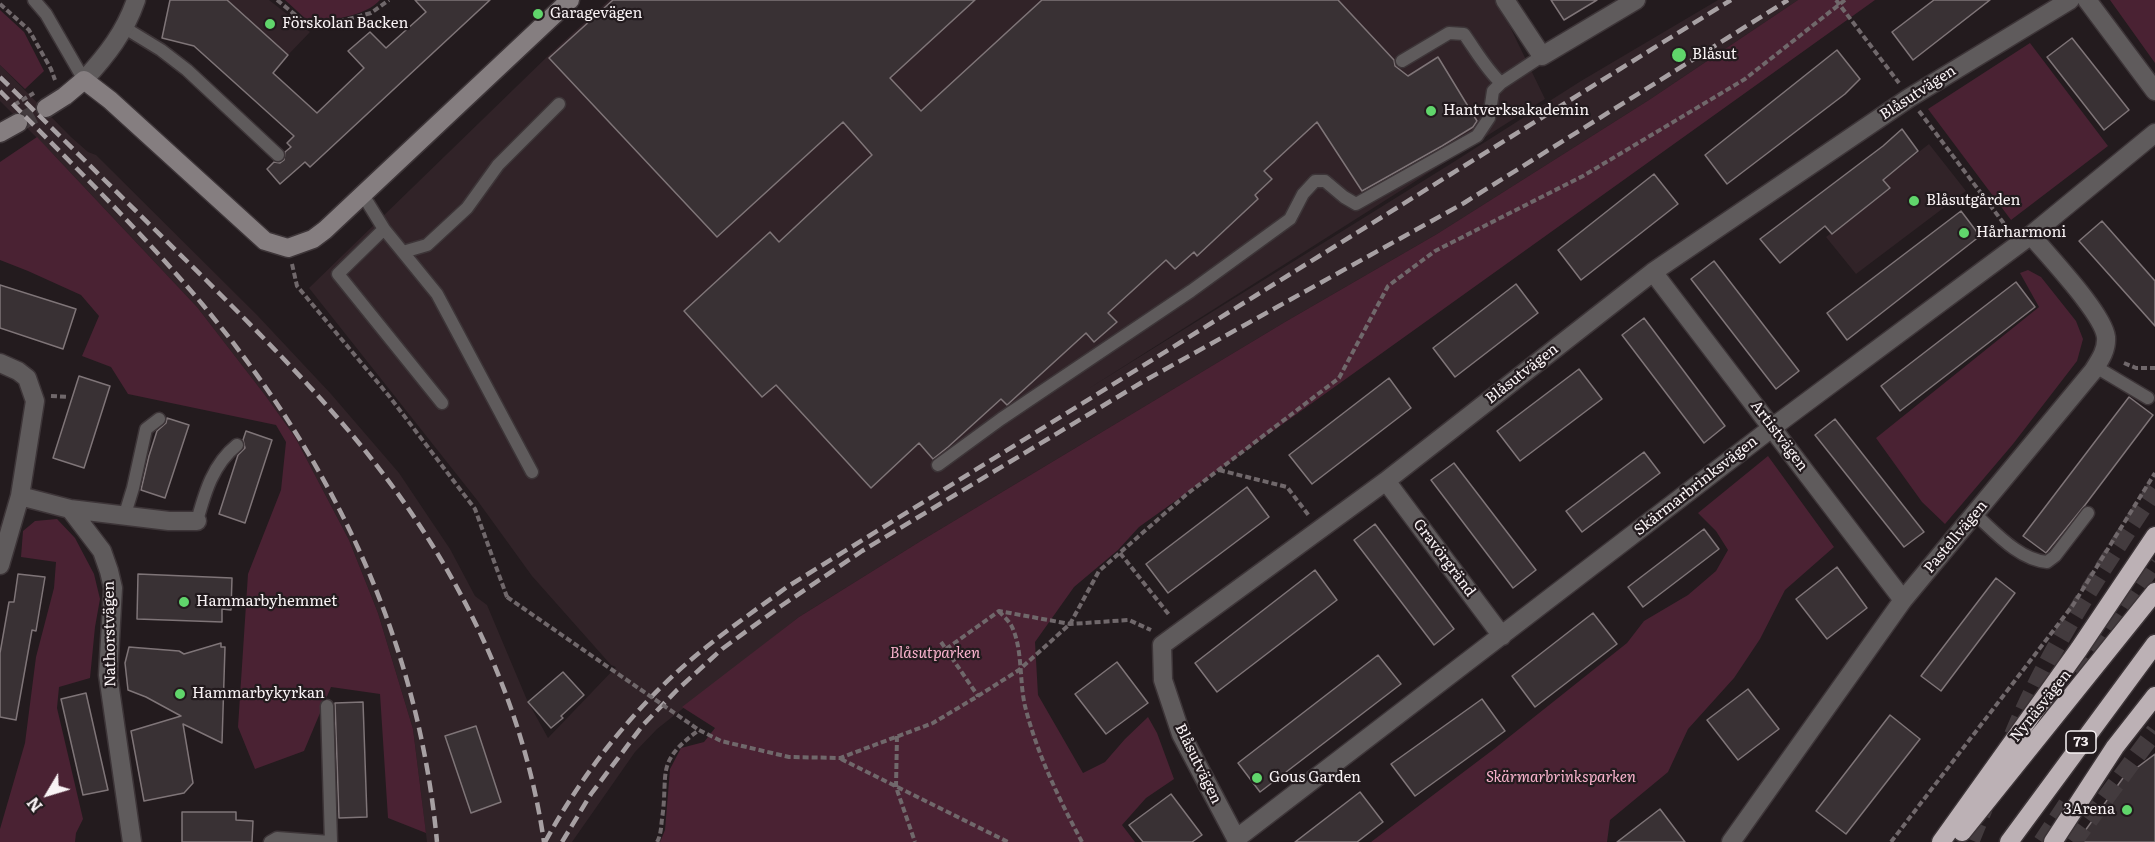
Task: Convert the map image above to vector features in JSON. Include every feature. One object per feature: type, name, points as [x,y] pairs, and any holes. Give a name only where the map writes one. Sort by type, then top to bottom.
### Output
[{"type":"highway","points":[[1941,842],[2079,650],[2155,536]]},
{"type":"highway","name":"Nynäsvägen","points":[[1954,842],[2155,592]]},
{"type":"highway","name":"73","points":[[2009,842],[2155,644]]},
{"type":"highway","points":[[2053,842],[2115,747],[2155,696]]},
{"type":"street","points":[[46,108],[84,80],[109,54],[136,0]]},
{"type":"street","points":[[84,80],[110,100],[265,241],[288,248],[313,239],[363,195],[570,0]]},
{"type":"street","points":[[1505,0],[1542,56],[1636,0]]},
{"type":"street","name":"Blåsutvägen","points":[[1237,840],[1181,734],[1163,680],[1162,645],[1386,481],[1653,272],[1910,98],[2070,0]]},
{"type":"street","points":[[2087,0],[2155,91]]},
{"type":"street","points":[[0,133],[14,115]]},
{"type":"street","name":"Skärmarbrinksvägen","points":[[1237,840],[1773,427],[2025,239],[2155,133]]},
{"type":"street","points":[[2025,239],[2088,305],[2103,326],[2106,338],[2100,361]]},
{"type":"street","name":"Artistvägen","points":[[1653,272],[1903,600]]},
{"type":"street","name":"Pastellvägen","points":[[1731,842],[1903,600],[2100,361]]},
{"type":"street","points":[[0,363],[27,378],[35,401],[20,496],[0,565]]},
{"type":"street","name":"Gravörgränd","points":[[1386,481],[1502,636]]},
{"type":"street","points":[[20,496],[70,509],[169,521],[197,521]]},
{"type":"street","name":"Nathorstvägen","points":[[70,509],[102,551],[113,588],[108,675],[132,842]]},
{"type":"lane","points":[[34,0],[46,14],[84,80]]},
{"type":"lane","points":[[124,28],[161,50],[187,70],[278,155]]},
{"type":"lane","points":[[1402,61],[1449,33],[1464,34],[1482,58],[1489,72],[1501,83]]},
{"type":"lane","points":[[938,465],[1001,419],[1191,291],[1290,219],[1302,194],[1315,181],[1325,181],[1356,204],[1477,136],[1489,118],[1493,91],[1501,83],[1542,56]]},
{"type":"lane","points":[[403,252],[427,245],[466,208],[498,165],[558,104]]},
{"type":"lane","points":[[363,195],[384,229],[437,294],[532,472]]},
{"type":"lane","points":[[384,229],[338,274],[442,403]]},
{"type":"lane","points":[[2100,361],[2148,398]]},
{"type":"lane","points":[[125,514],[134,488],[146,429],[159,419]]},
{"type":"lane","points":[[197,521],[205,493],[223,456],[237,445]]},
{"type":"lane","points":[[1975,514],[2025,556],[2036,561],[2047,562],[2055,556],[2088,513]]},
{"type":"lane","points":[[270,842],[277,838],[330,842],[327,706]]},
{"type":"path","points":[[277,0],[309,26],[326,25],[371,13],[389,0]]},
{"type":"path","points":[[297,286],[389,396],[475,508],[507,597],[699,730],[721,741],[789,757],[840,758],[933,723],[1019,669],[1071,624],[1099,571],[1187,494],[1340,378],[1388,286],[1435,251],[1584,176],[1745,79],[1837,2],[1845,0]]},
{"type":"path","points":[[1837,2],[1910,98],[2025,239]]},
{"type":"path","points":[[0,4],[29,30],[64,96]]},
{"type":"path","points":[[46,86],[55,80]]},
{"type":"path","points":[[14,115],[36,91]]},
{"type":"path","points":[[2100,361],[2136,368],[2155,368]]},
{"type":"path","points":[[1219,470],[1287,487],[1319,530]]},
{"type":"path","points":[[1891,842],[2073,605],[2155,473]]},
{"type":"path","points":[[1120,553],[1182,631]]},
{"type":"path","points":[[999,611],[1011,624],[1019,649],[1019,669],[1025,705],[1035,739],[1062,805],[1082,842]]},
{"type":"path","points":[[946,649],[999,611],[1071,624],[1129,620],[1150,629],[1162,645]]},
{"type":"path","points":[[941,642],[978,696]]},
{"type":"path","points":[[657,842],[663,809],[665,768],[672,753],[683,741],[699,730]]},
{"type":"path","points":[[897,736],[896,787],[915,842]]},
{"type":"path","points":[[840,758],[1008,842]]},
{"type":"shaded area","name":"Förskolan Backen","points":[[227,0],[269,0],[310,32],[288,55],[265,35],[235,31],[247,17]]},
{"type":"shaded area","points":[[609,0],[1497,0],[1545,99],[1088,389],[1581,81],[1718,0],[1798,0],[1649,100],[1437,234],[1285,322],[924,539],[799,617],[657,729],[635,752],[572,842],[427,842],[413,729],[378,613],[349,540],[295,437],[197,307],[0,101],[0,65],[71,137],[88,152],[96,155],[257,315],[331,394],[399,473],[450,549],[475,596],[487,605],[527,700],[548,738],[616,667],[611,665],[532,576],[477,500],[309,288],[551,53]]},
{"type":"shaded area","name":"Blåsutgården","points":[[1929,144],[1966,191],[1856,274],[1826,237],[1890,189],[1883,180]]},
{"type":"green space","points":[[285,0],[380,0],[357,14],[337,19],[308,21]]},
{"type":"green space","name":"Blåsutparken","points":[[1798,0],[1875,0],[1139,527],[1118,550],[1074,587],[1035,642],[1038,695],[1083,773],[1105,762],[1148,717],[1157,733],[1174,779],[1146,798],[1122,825],[1135,842],[660,842],[665,830],[670,769],[681,748],[704,742],[715,728],[682,707],[799,617],[924,539],[1285,322],[1437,234],[1649,100]]},
{"type":"green space","points":[[2110,0],[2155,0],[2155,63]]},
{"type":"green space","points":[[0,10],[24,32],[44,71],[25,89],[0,65]]},
{"type":"green space","points":[[2030,43],[2108,146],[2011,220],[1928,109]]},
{"type":"green space","points":[[37,137],[197,307],[295,437],[349,540],[378,613],[413,729],[426,833],[388,818],[380,694],[331,687],[304,751],[255,769],[238,727],[248,574],[281,490],[286,442],[276,425],[128,394],[111,367],[82,356],[99,316],[81,295],[0,260],[0,162]]},
{"type":"green space","points":[[2028,270],[2041,277],[2076,321],[2083,339],[2077,361],[2013,444],[1945,524],[1922,502],[1876,438],[2039,307],[2020,273]]},
{"type":"green space","name":"Skärmarbrinksparken","points":[[1768,456],[1834,547],[1785,590],[1760,639],[1734,678],[1688,729],[1668,772],[1610,820],[1607,842],[1371,842],[1494,749],[1627,643],[1644,621],[1688,595],[1716,571],[1728,550],[1716,531],[1698,513]]},
{"type":"green space","points":[[57,519],[75,538],[94,574],[100,599],[90,678],[59,687],[57,708],[83,819],[76,833],[75,842],[0,842],[0,829],[25,743],[36,657],[54,588],[56,562],[21,557],[23,531],[35,521]]},
{"type":"building","points":[[170,0],[227,0],[288,55],[273,73],[317,113],[364,68],[348,51],[370,32],[386,48],[426,12],[415,0],[490,0],[310,167],[305,162],[280,184],[267,169],[274,162],[280,163],[284,160],[285,152],[291,147],[287,143],[294,136],[194,46],[162,38]]},
{"type":"building","points":[[613,0],[975,0],[890,78],[921,111],[1042,0],[1338,0],[1394,60],[1395,66],[1408,76],[1438,57],[1477,121],[1473,127],[1442,146],[1362,191],[1317,122],[1264,171],[1272,179],[1255,195],[1258,199],[1197,256],[1194,252],[1175,269],[1166,260],[1108,313],[1117,322],[1094,342],[1086,333],[1007,405],[1001,399],[933,459],[919,443],[871,488],[776,385],[762,397],[684,311],[770,232],[779,242],[872,155],[843,122],[717,237],[549,58]]},
{"type":"building","points":[[1551,0],[1597,0],[1564,20]]},
{"type":"building","points":[[1934,0],[1990,0],[1913,60],[1892,32]]},
{"type":"building","points":[[2072,38],[2129,110],[2104,130],[2047,57]]},
{"type":"building","points":[[1837,50],[1860,79],[1845,94],[1727,184],[1705,155]]},
{"type":"building","points":[[1902,129],[1918,151],[1883,180],[1890,188],[1832,234],[1825,226],[1780,263],[1760,239],[1883,146]]},
{"type":"building","points":[[1654,174],[1678,204],[1581,280],[1558,250]]},
{"type":"building","points":[[1961,211],[1980,236],[1847,340],[1827,313]]},
{"type":"building","points":[[2102,221],[2155,281],[2155,326],[2079,241]]},
{"type":"building","points":[[1714,261],[1799,371],[1776,389],[1691,279]]},
{"type":"building","points":[[2016,282],[2035,307],[1900,411],[1881,386]]},
{"type":"building","points":[[1516,284],[1538,313],[1455,377],[1433,348]]},
{"type":"building","points":[[0,285],[76,309],[63,349],[0,328]]},
{"type":"building","points":[[1644,318],[1725,426],[1704,443],[1622,335]]},
{"type":"building","points":[[1579,369],[1602,399],[1520,461],[1497,431]]},
{"type":"building","points":[[79,376],[110,386],[84,468],[53,458]]},
{"type":"building","points":[[1389,378],[1411,408],[1312,484],[1289,455]]},
{"type":"building","points":[[2129,397],[2153,415],[2046,553],[2023,536]]},
{"type":"building","points":[[167,418],[189,425],[165,498],[141,490],[157,431],[166,423]]},
{"type":"building","points":[[1835,419],[1924,532],[1904,547],[1815,435]]},
{"type":"building","points":[[246,431],[272,440],[245,523],[219,514],[238,455],[245,448],[243,440]]},
{"type":"building","points":[[1644,452],[1660,473],[1582,532],[1566,511]]},
{"type":"building","points":[[1454,463],[1536,570],[1513,588],[1431,480]]},
{"type":"building","points":[[1247,487],[1269,517],[1168,593],[1146,564]]},
{"type":"building","points":[[1375,524],[1454,629],[1434,645],[1354,540]]},
{"type":"building","points":[[1704,529],[1719,549],[1643,607],[1628,587]]},
{"type":"building","points":[[1837,567],[1867,608],[1827,639],[1796,599]]},
{"type":"building","points":[[1315,570],[1337,600],[1217,692],[1195,663]]},
{"type":"building","points":[[18,574],[45,577],[36,631],[32,630],[16,720],[0,717],[0,653],[9,602],[14,602]]},
{"type":"building","name":"Hammarbyhemmet","points":[[138,574],[232,578],[231,610],[222,609],[222,622],[137,619]]},
{"type":"building","points":[[1996,578],[2015,593],[1941,691],[1921,676]]},
{"type":"building","points":[[1593,613],[1617,644],[1535,707],[1512,676]]},
{"type":"building","name":"Hammarbykyrkan","points":[[221,643],[221,647],[225,647],[222,743],[183,724],[193,783],[184,793],[144,801],[131,731],[181,716],[128,690],[125,663],[129,647],[179,651],[184,654]]},
{"type":"building","points":[[1378,655],[1401,684],[1260,792],[1238,763]]},
{"type":"building","points":[[1117,662],[1148,703],[1106,734],[1075,694]]},
{"type":"building","points":[[563,672],[584,695],[551,728],[528,702]]},
{"type":"building","points":[[1748,689],[1779,729],[1738,760],[1707,720]]},
{"type":"building","points":[[86,693],[108,790],[83,795],[61,699]]},
{"type":"building","points":[[1482,699],[1505,731],[1415,796],[1391,764]]},
{"type":"building","points":[[363,702],[367,817],[339,818],[335,703]]},
{"type":"building","points":[[1890,715],[1920,739],[1846,834],[1816,811]]},
{"type":"building","points":[[476,726],[501,802],[471,813],[445,736]]},
{"type":"building","name":"3Arena","points":[[2155,754],[2155,842],[2077,842],[2123,778]]},
{"type":"building","points":[[1360,792],[1383,822],[1357,842],[1295,842]]},
{"type":"building","points":[[1171,794],[1202,835],[1192,842],[1143,842],[1129,825]]},
{"type":"building","points":[[1660,809],[1685,842],[1617,842]]},
{"type":"building","points":[[182,812],[236,812],[236,820],[253,821],[252,842],[182,842]]},
{"type":"tunnel","points":[[18,123],[46,108]]},
{"type":"tunnel","points":[[2013,735],[2060,640],[2155,489]]},
{"type":"tunnel","points":[[2080,675],[2155,561]]},
{"type":"tunnel","points":[[2073,842],[2155,731]]},
{"type":"tunnel","points":[[2042,842],[2069,801]]},
{"type":"tunnel","points":[[1971,840],[1984,808]]},
{"type":"railway","points":[[545,842],[590,770],[645,704],[698,654],[787,587],[1731,0]]},
{"type":"railway","points":[[562,842],[591,794],[643,725],[722,649],[781,606],[862,551],[1144,381],[1464,203],[1788,0]]},
{"type":"railway","points":[[0,77],[292,368],[342,423],[414,517],[445,566],[473,618],[497,672],[517,727],[533,784],[544,842]]},
{"type":"railway","points":[[0,91],[179,277],[250,365],[292,426],[329,490],[362,556],[389,624],[411,694],[427,767],[437,842]]},
{"type":"place","name":"Garagevägen","points":[[538,14]]},
{"type":"place","name":"Förskolan Backen","points":[[270,24]]},
{"type":"place","name":"Blåsut","points":[[1679,55]]},
{"type":"place","name":"Hantverksakademin","points":[[1431,111]]},
{"type":"place","name":"Blåsutgården","points":[[1914,201]]},
{"type":"place","name":"Hårharmoni","points":[[1964,233]]},
{"type":"place","name":"Hammarbyhemmet","points":[[184,602]]},
{"type":"place","name":"Hammarbykyrkan","points":[[180,694]]},
{"type":"place","name":"Gous Garden","points":[[1257,778]]},
{"type":"place","name":"3Arena","points":[[2127,810]]}]
